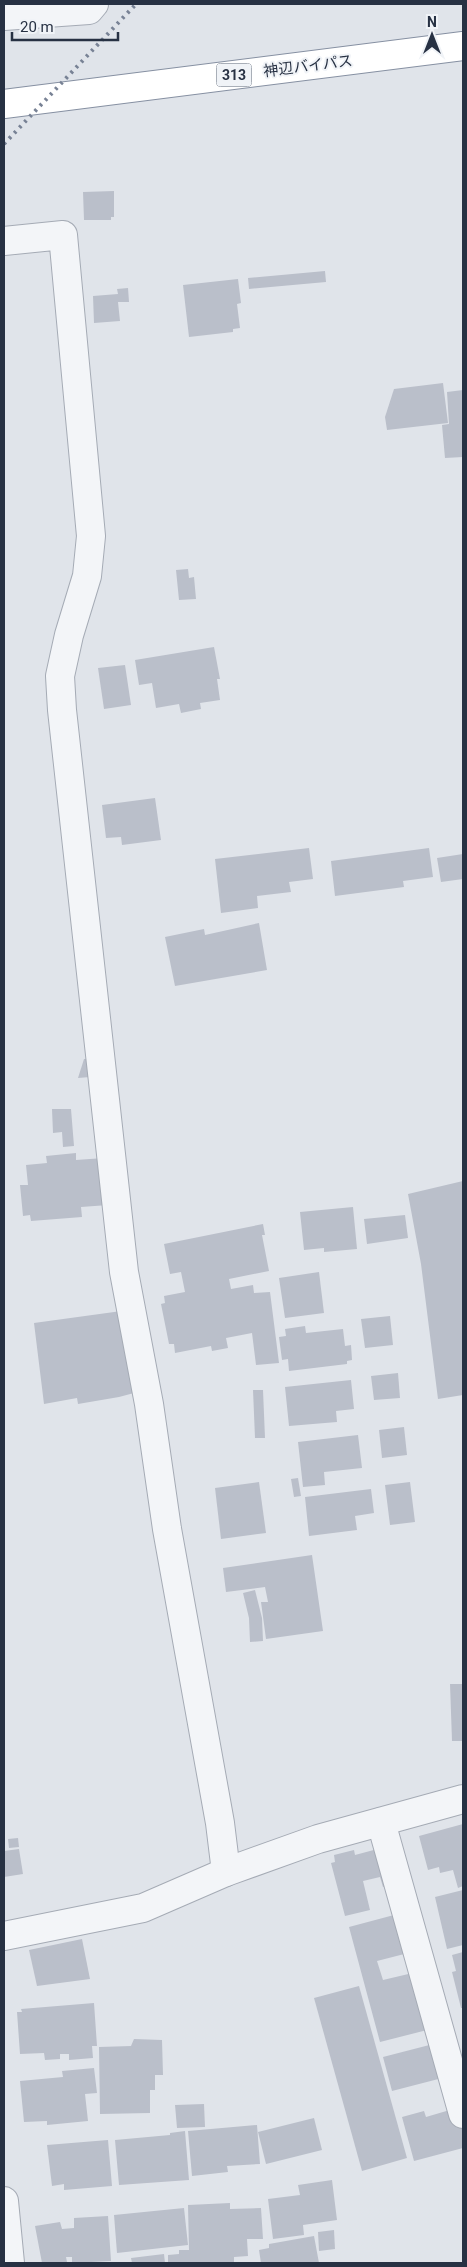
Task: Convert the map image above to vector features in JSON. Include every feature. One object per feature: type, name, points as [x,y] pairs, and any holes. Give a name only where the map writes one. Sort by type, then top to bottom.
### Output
[{"type":"highway","name":"神辺バイパス","points":[[4,104],[463,46]]},
{"type":"street","points":[[4,16],[88,10],[94,4]]},
{"type":"street","points":[[4,241],[63,235],[92,536],[87,576],[69,635],[60,676],[62,710],[124,1272],[149,1404],[167,1528],[220,1824],[226,1872]]},
{"type":"street","points":[[4,1936],[143,1908],[226,1872],[318,1839],[463,1798]]},
{"type":"street","points":[[381,1822],[463,2114]]},
{"type":"street","points":[[4,2201],[10,2263]]},
{"type":"building","points":[[114,191],[114,217],[111,217],[111,220],[84,220],[83,192]]},
{"type":"building","points":[[325,271],[326,282],[249,289],[248,278]]},
{"type":"building","points":[[238,279],[241,303],[237,304],[240,328],[233,329],[233,332],[189,337],[183,285]]},
{"type":"building","points":[[128,288],[129,302],[118,302],[120,321],[94,323],[93,296],[118,294],[117,289]]},
{"type":"building","points":[[443,383],[448,423],[387,430],[385,417],[394,389]]},
{"type":"building","points":[[463,390],[463,457],[445,458],[442,425],[449,424],[447,392]]},
{"type":"building","points":[[188,569],[189,578],[194,577],[196,599],[179,600],[176,570]]},
{"type":"building","points":[[214,647],[220,679],[217,679],[220,700],[200,703],[201,709],[181,713],[179,704],[156,708],[152,683],[139,685],[135,660]]},
{"type":"building","points":[[125,665],[131,705],[104,709],[98,668]]},
{"type":"building","points":[[155,798],[161,840],[122,845],[121,837],[106,838],[102,805]]},
{"type":"building","points":[[309,848],[313,879],[289,882],[291,892],[257,896],[258,908],[221,913],[215,859]]},
{"type":"building","points":[[429,848],[433,877],[403,881],[404,887],[335,896],[331,861]]},
{"type":"building","points":[[463,854],[463,879],[441,882],[437,858]]},
{"type":"building","points":[[259,923],[267,970],[175,986],[165,937],[204,929],[205,935]]},
{"type":"building","points":[[101,1058],[102,1076],[78,1078],[84,1059]]},
{"type":"building","points":[[52,1109],[71,1109],[74,1146],[63,1147],[62,1132],[53,1133]]},
{"type":"building","points":[[76,1153],[76,1160],[104,1158],[108,1205],[81,1207],[82,1217],[31,1221],[30,1215],[23,1216],[20,1185],[28,1185],[26,1165],[47,1163],[46,1156]]},
{"type":"building","points":[[463,1181],[463,1395],[438,1399],[421,1264],[408,1194]]},
{"type":"building","points":[[353,1207],[357,1249],[324,1252],[324,1248],[304,1250],[300,1212]]},
{"type":"building","points":[[405,1215],[408,1238],[367,1244],[364,1219]]},
{"type":"building","points":[[263,1224],[265,1235],[262,1235],[269,1271],[229,1279],[231,1289],[253,1285],[254,1293],[270,1292],[279,1363],[256,1365],[252,1333],[226,1338],[228,1348],[212,1351],[211,1346],[175,1353],[174,1344],[169,1344],[161,1304],[165,1303],[164,1296],[185,1292],[181,1272],[170,1274],[164,1244]]},
{"type":"building","points":[[319,1272],[324,1313],[285,1318],[279,1278]]},
{"type":"building","points":[[136,1309],[149,1389],[119,1397],[78,1404],[77,1398],[44,1404],[34,1323]]},
{"type":"building","points":[[390,1316],[393,1345],[365,1348],[361,1319]]},
{"type":"building","points":[[305,1326],[306,1333],[343,1329],[345,1346],[351,1345],[352,1360],[347,1361],[347,1364],[289,1371],[288,1359],[282,1360],[279,1337],[286,1336],[285,1329]]},
{"type":"building","points":[[398,1373],[400,1398],[374,1400],[371,1376]]},
{"type":"building","points":[[351,1380],[354,1409],[336,1411],[337,1422],[289,1426],[285,1387]]},
{"type":"building","points":[[253,1390],[263,1390],[265,1438],[255,1438]]},
{"type":"building","points":[[404,1427],[407,1455],[382,1458],[379,1430]]},
{"type":"building","points":[[358,1435],[362,1468],[324,1472],[325,1485],[303,1487],[298,1442]]},
{"type":"building","points":[[298,1478],[301,1496],[294,1497],[291,1479]]},
{"type":"building","points":[[259,1482],[266,1533],[221,1539],[215,1488]]},
{"type":"building","points":[[410,1482],[415,1522],[390,1525],[385,1485]]},
{"type":"building","points":[[371,1489],[374,1513],[355,1516],[357,1530],[309,1536],[305,1497]]},
{"type":"building","points":[[312,1555],[323,1631],[266,1639],[261,1602],[268,1602],[265,1587],[226,1592],[223,1568]]},
{"type":"building","points":[[255,1590],[262,1618],[263,1641],[250,1642],[249,1618],[243,1593]]},
{"type":"building","points":[[450,1684],[463,1684],[463,1741],[452,1741]]},
{"type":"building","points":[[463,1824],[463,1886],[458,1888],[453,1870],[440,1873],[439,1867],[428,1870],[419,1836]]},
{"type":"building","points":[[18,1838],[19,1847],[9,1848],[8,1839]]},
{"type":"building","points":[[385,1847],[395,1884],[383,1887],[380,1877],[363,1881],[370,1910],[345,1916],[331,1863],[335,1862],[334,1855],[354,1850],[355,1855]]},
{"type":"building","points":[[19,1849],[23,1874],[4,1877],[4,1851]]},
{"type":"building","points":[[463,1890],[463,1945],[447,1949],[435,1897]]},
{"type":"building","points":[[394,1915],[416,1951],[377,1961],[383,1980],[421,1971],[435,2028],[380,2042],[349,1927]]},
{"type":"building","points":[[82,1939],[90,1979],[37,1986],[29,1950]]},
{"type":"building","points":[[463,1952],[463,2008],[461,2008],[452,1972],[456,1971],[452,1955]]},
{"type":"building","points":[[359,1986],[407,2158],[362,2171],[314,1998]]},
{"type":"building","points":[[94,2003],[97,2046],[92,2046],[93,2058],[69,2060],[69,2054],[60,2054],[60,2059],[45,2060],[44,2053],[20,2054],[17,2012],[22,2012],[21,2009]]},
{"type":"building","points":[[134,2039],[162,2040],[163,2075],[155,2075],[155,2090],[150,2090],[150,2113],[100,2114],[99,2047],[131,2046]]},
{"type":"building","points":[[441,2042],[450,2076],[392,2091],[383,2057]]},
{"type":"building","points":[[94,2068],[97,2093],[85,2094],[88,2121],[47,2125],[47,2121],[24,2122],[20,2081],[63,2077],[62,2071]]},
{"type":"building","points":[[204,2104],[205,2127],[177,2128],[175,2105]]},
{"type":"building","points":[[460,2107],[463,2121],[463,2148],[414,2161],[402,2117],[424,2111],[426,2117]]},
{"type":"building","points":[[314,2118],[322,2150],[266,2164],[258,2132]]},
{"type":"building","points":[[257,2125],[260,2164],[227,2166],[228,2172],[192,2176],[188,2131]]},
{"type":"building","points":[[185,2131],[189,2180],[119,2185],[115,2140],[170,2135],[170,2133]]},
{"type":"building","points":[[108,2140],[112,2186],[64,2190],[64,2184],[52,2186],[47,2145]]},
{"type":"building","points":[[332,2180],[337,2220],[303,2225],[304,2235],[273,2239],[268,2199],[300,2195],[298,2185]]},
{"type":"building","points":[[230,2203],[230,2209],[261,2208],[263,2239],[247,2239],[248,2256],[234,2257],[234,2263],[168,2263],[168,2255],[179,2254],[179,2250],[189,2250],[188,2205]]},
{"type":"building","points":[[184,2208],[188,2245],[117,2253],[114,2215]]},
{"type":"building","points":[[108,2216],[111,2261],[72,2263],[72,2257],[66,2257],[67,2262],[42,2263],[35,2226],[60,2222],[62,2229],[74,2228],[74,2218]]},
{"type":"building","points":[[334,2230],[335,2249],[319,2251],[318,2232]]},
{"type":"building","points":[[314,2236],[319,2263],[261,2263],[259,2250],[269,2248],[269,2244]]},
{"type":"building","points":[[164,2254],[165,2263],[132,2263],[131,2258]]},
{"type":"railway","points":[[4,144],[136,4]]}]
